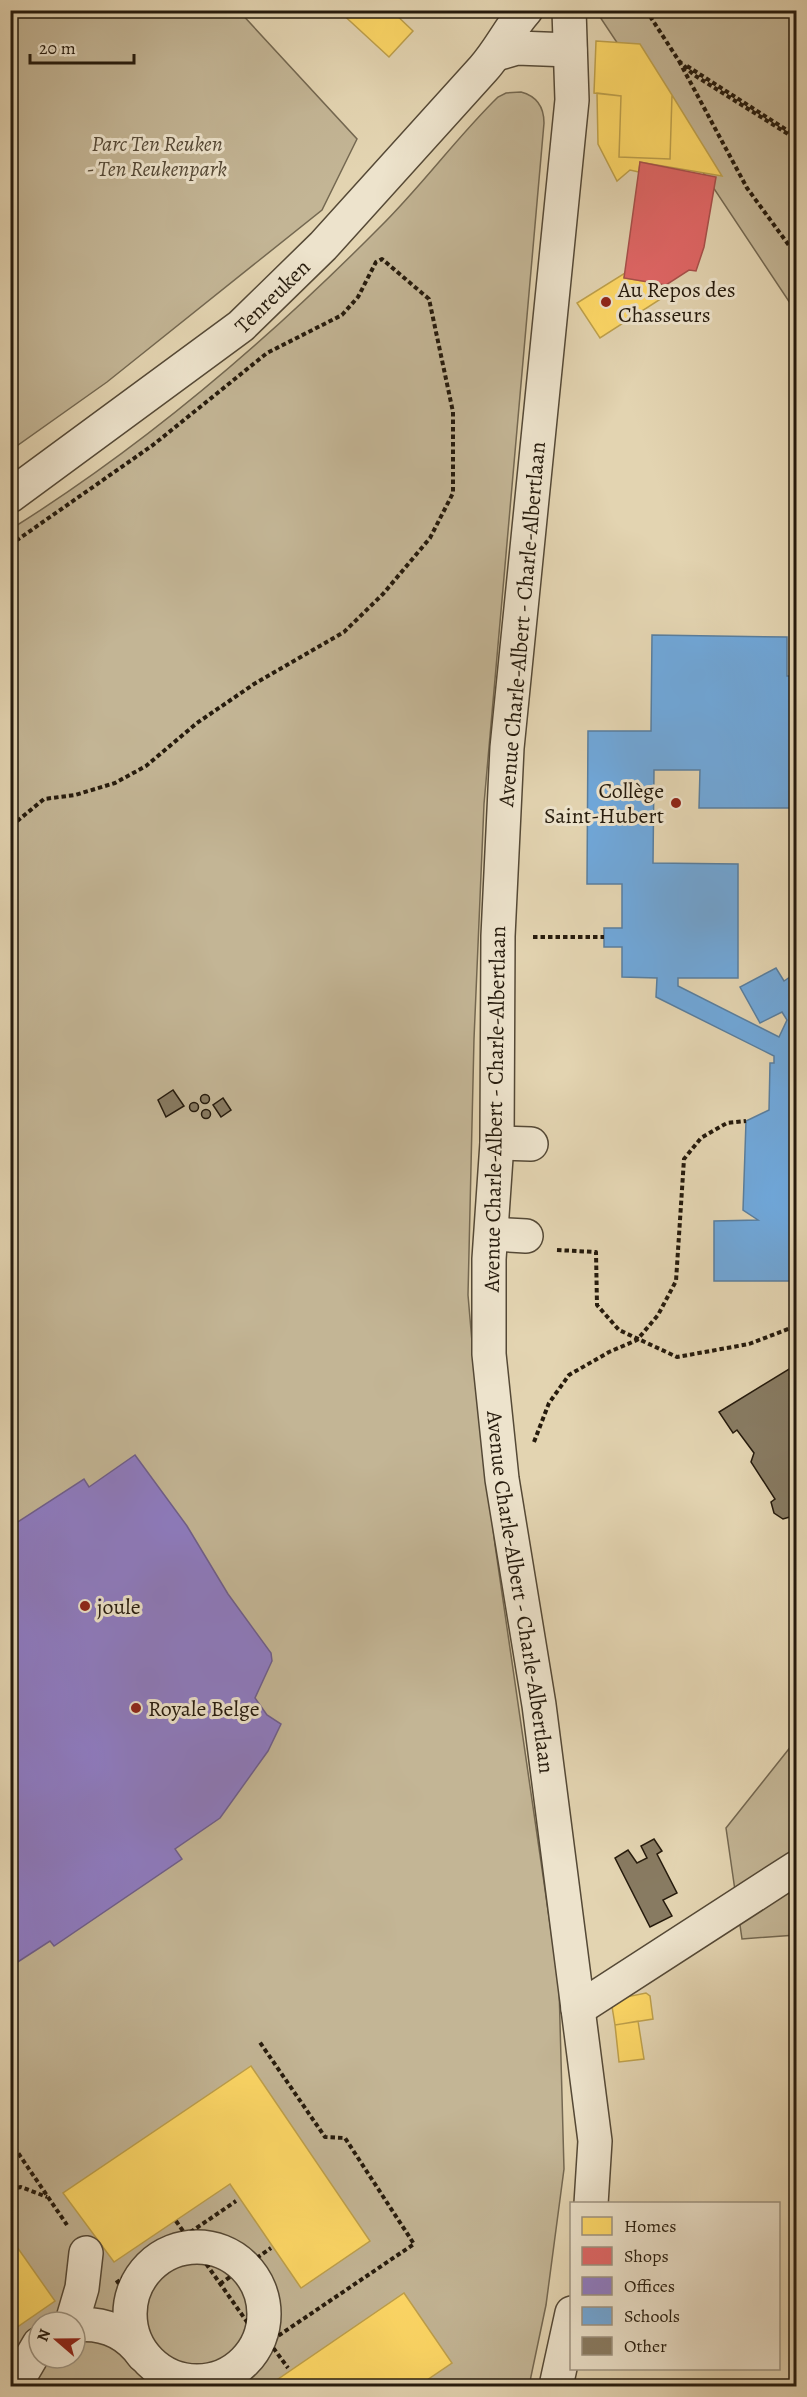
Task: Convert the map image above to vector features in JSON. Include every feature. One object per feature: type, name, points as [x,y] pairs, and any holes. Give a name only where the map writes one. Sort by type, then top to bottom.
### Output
[{"type":"street","name":"Tenreuken","points":[[10,496],[241,327],[323,246],[496,54],[508,30],[526,10]]},
{"type":"street","name":"Avenue Charle-Albert - Charle-Albertlaan","points":[[569,10],[572,99],[507,748],[498,936],[497,1143],[489,1259],[489,1354],[502,1479],[540,1716],[595,2142],[591,2202]]},
{"type":"street","points":[[496,54],[517,48],[570,50]]},
{"type":"street","points":[[497,1143],[531,1144]]},
{"type":"street","points":[[492,1234],[539,1243]]},
{"type":"street","points":[[578,2009],[796,1868]]},
{"type":"street","points":[[87,2322],[113,2329],[129,2339],[142,2353],[164,2372],[201,2383],[236,2368],[261,2346],[264,2320],[263,2301],[257,2283],[232,2275],[231,2256],[186,2235],[176,2251],[158,2259],[135,2289],[131,2308],[131,2326],[142,2353],[150,2371],[153,2386]]},
{"type":"street","points":[[76,2310],[82,2288],[86,2253]]},
{"type":"street","points":[[556,2386],[570,2322]]},
{"type":"street","points":[[20,2386],[22,2373],[27,2364]]},
{"type":"path","points":[[646,10],[679,61],[747,188],[796,255]]},
{"type":"path","points":[[679,61],[694,75],[796,138]]},
{"type":"path","points":[[10,544],[153,445],[267,353],[342,315],[358,297],[376,262],[382,259],[393,266],[429,299],[453,412],[453,493],[430,538],[383,594],[344,632],[235,697],[197,723],[146,766],[115,783],[75,795],[44,799],[10,826]]},
{"type":"path","points":[[791,621],[796,607]]},
{"type":"path","points":[[523,937],[604,937]]},
{"type":"path","points":[[534,1444],[549,1403],[569,1376],[609,1352],[637,1340],[658,1315],[676,1281],[684,1159],[701,1138],[727,1123],[746,1121]]},
{"type":"path","points":[[539,1243],[596,1252],[597,1305],[619,1330],[677,1357],[749,1344],[796,1326]]},
{"type":"path","points":[[201,2383],[261,2346],[414,2244],[345,2138],[325,2137],[258,2041]]},
{"type":"path","points":[[10,2189],[21,2187],[49,2198]]},
{"type":"path","points":[[86,2310],[186,2235],[236,2201]]},
{"type":"path","points":[[186,2235],[232,2275],[261,2346],[288,2367]]},
{"type":"path","points":[[232,2275],[271,2248]]},
{"type":"green space","name":"Parc Ten Reuken - Ten Reukenpark","points":[[11,10],[239,11],[357,139],[322,210],[107,382],[11,450]]},
{"type":"green space","points":[[596,11],[796,11],[796,312]]},
{"type":"green space","points":[[521,92],[535,99],[543,112],[544,123],[484,804],[474,1039],[468,1295],[475,1377],[495,1545],[559,1986],[564,2169],[546,2305],[529,2386],[11,2386],[11,529],[109,463],[157,427],[249,351],[379,228],[498,97],[506,93]]},
{"type":"green space","points":[[796,1740],[796,1935],[742,1939],[726,1828]]},
{"type":"building: Homes","points":[[338,10],[391,10],[413,31],[389,57]]},
{"type":"building: Homes","points":[[596,41],[640,44],[672,95],[670,159],[619,157],[621,96],[594,93]]},
{"type":"building: Homes","points":[[597,93],[621,96],[619,157],[670,159],[672,95],[722,176],[640,162],[639,172],[630,170],[617,181],[598,144]]},
{"type":"building: Homes","points":[[625,273],[624,278],[666,285],[670,293],[600,338],[577,303]]},
{"type":"building: Homes","points":[[646,1993],[650,1996],[653,2019],[615,2025],[611,2000]]},
{"type":"building: Homes","points":[[638,2021],[644,2059],[619,2062],[615,2025]]},
{"type":"building: Homes","points":[[251,2066],[370,2241],[301,2288],[230,2184],[114,2262],[63,2193]]},
{"type":"building: Homes","points":[[10,2237],[55,2301],[42,2310],[27,2310],[27,2320],[10,2332]]},
{"type":"building: Homes","points":[[404,2293],[452,2363],[418,2386],[268,2386]]},
{"type":"building: Shops","points":[[640,162],[716,177],[704,247],[696,271],[689,270],[666,285],[624,278]]},
{"type":"building: Offices","name":"Royale Belge","points":[[135,1455],[187,1526],[228,1594],[271,1653],[272,1661],[255,1698],[267,1715],[281,1724],[268,1751],[220,1818],[175,1849],[182,1859],[54,1946],[50,1941],[10,1967],[10,1527],[84,1479],[89,1487]]},
{"type":"building: Schools","points":[[652,635],[787,637],[787,676],[796,676],[796,808],[699,808],[700,770],[654,770],[653,863],[738,864],[738,978],[678,978],[678,986],[779,1037],[787,1020],[782,1012],[760,1023],[740,987],[776,968],[784,981],[796,973],[796,1281],[714,1281],[714,1221],[758,1220],[743,1210],[746,1121],[769,1110],[770,1063],[774,1063],[774,1056],[656,997],[657,978],[622,977],[622,947],[604,947],[604,928],[622,928],[622,884],[587,884],[588,731],[651,731]]},
{"type":"building: Other","points":[[173,1090],[184,1106],[166,1117],[158,1100]]},
{"type":"building: Other","points":[[205,1095],[209,1099],[205,1103],[201,1099]]},
{"type":"building: Other","points":[[223,1098],[231,1110],[221,1117],[213,1105]]},
{"type":"building: Other","points":[[194,1103],[198,1107],[194,1111],[190,1107]]},
{"type":"building: Other","points":[[206,1110],[210,1114],[206,1118],[202,1114]]},
{"type":"building: Other","points":[[794,1366],[796,1370],[796,1511],[793,1516],[783,1519],[774,1513],[771,1502],[775,1499],[751,1462],[754,1453],[737,1430],[733,1433],[719,1412]]},
{"type":"building: Other","points":[[654,1839],[662,1851],[657,1854],[677,1893],[663,1900],[672,1916],[650,1927],[615,1858],[628,1850],[637,1863],[647,1858],[641,1846]]},
{"type":"place","name":"Au Repos des Chasseurs","points":[[606,302]]},
{"type":"place","name":"Collège Saint-Hubert","points":[[676,803]]},
{"type":"place","name":"joule","points":[[85,1606]]},
{"type":"place","name":"Royale Belge","points":[[136,1708]]}]
